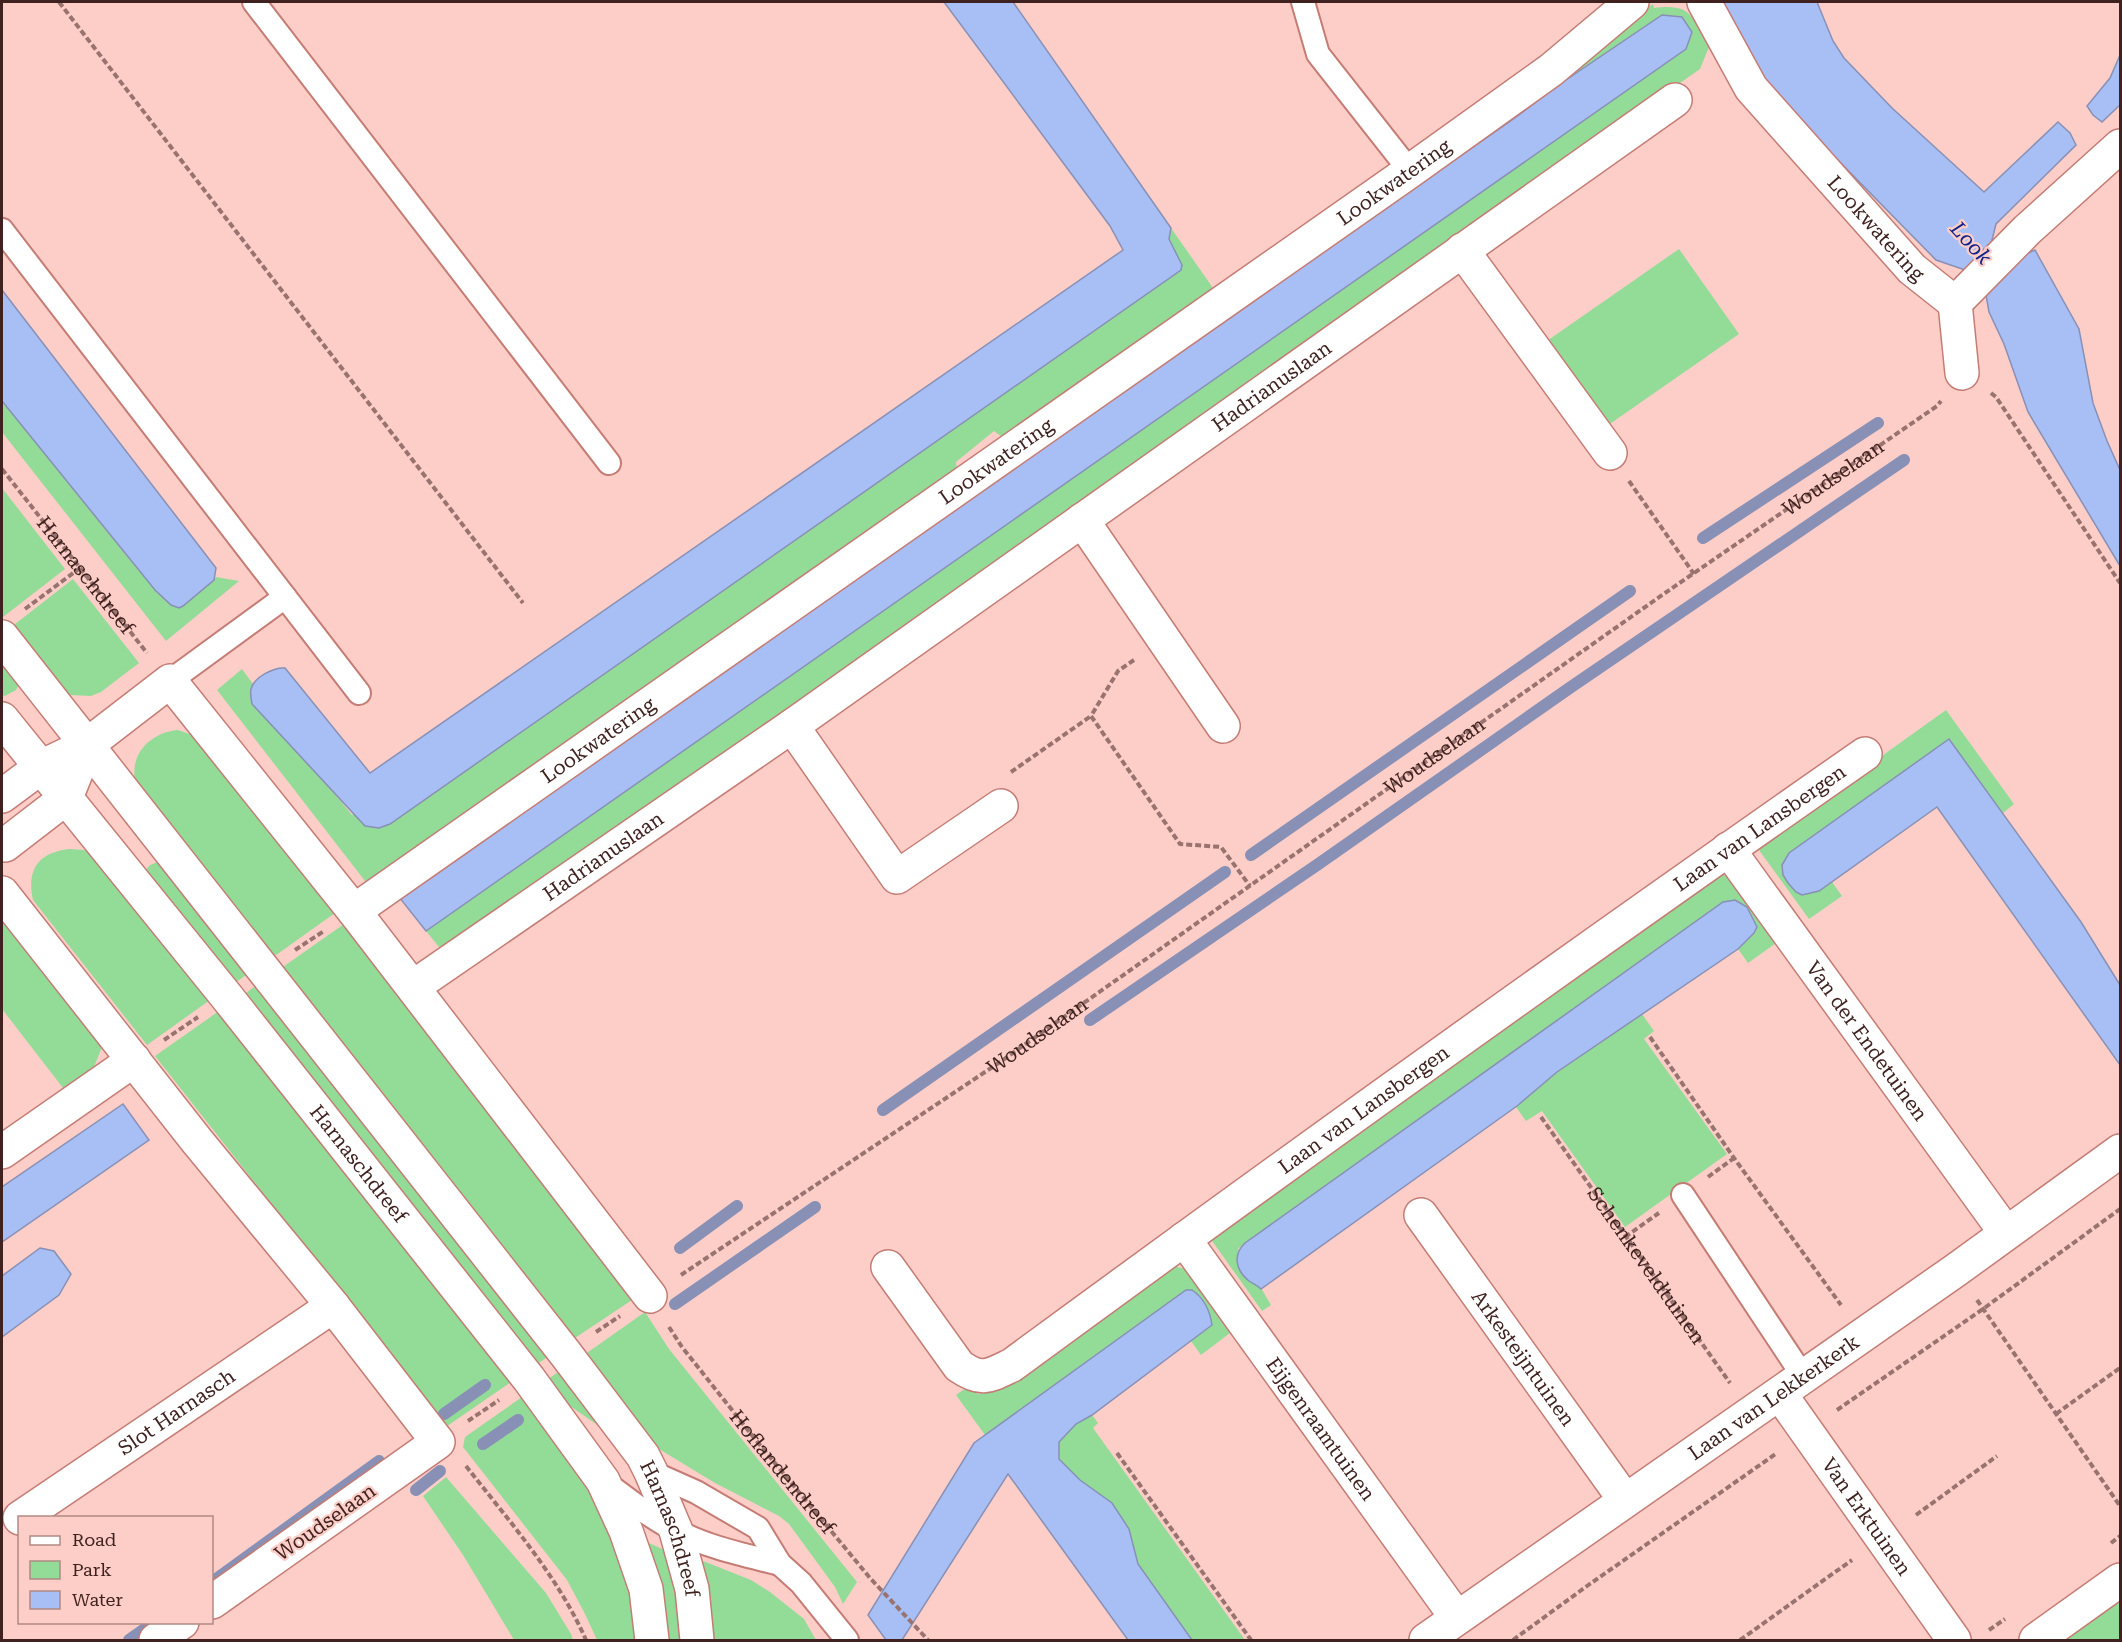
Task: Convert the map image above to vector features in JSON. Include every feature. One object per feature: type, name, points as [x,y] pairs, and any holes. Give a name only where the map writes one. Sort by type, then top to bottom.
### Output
[{"type":"street","name":"Lookwatering","points":[[354,911],[1410,171],[1551,70],[1632,2]]},
{"type":"street","name":"Lookwatering","points":[[1704,2],[1751,88],[1912,269],[1962,295]]},
{"type":"street","name":"Hadrianuslaan","points":[[413,987],[792,726],[1674,100]]},
{"type":"street","points":[[1962,373],[1962,295],[2027,230],[2121,146]]},
{"type":"street","points":[[1462,250],[1610,453]]},
{"type":"street","points":[[1082,520],[1223,726]]},
{"type":"street","name":"Harnaschdreef","points":[[11,625],[87,745],[566,1353],[643,1456],[676,1531],[692,1589],[697,1641]]},
{"type":"street","points":[[2,796],[40,767],[87,745],[170,681],[354,911],[650,1296]]},
{"type":"street","name":"Harnaschdreef","points":[[2,719],[227,997],[529,1379],[603,1481],[626,1531],[646,1589],[652,1641]]},
{"type":"street","points":[[792,726],[897,877],[1001,806]]},
{"type":"street","points":[[2,845],[66,798],[87,745]]},
{"type":"street","name":"Laan van Lansbergen","points":[[888,1267],[959,1366],[972,1376],[988,1377],[1012,1365],[1728,849],[1865,754]]},
{"type":"street","name":"Van der Endetuinen","points":[[1728,849],[2006,1233]]},
{"type":"street","points":[[2,893],[333,1306],[438,1442]]},
{"type":"street","points":[[2,1152],[134,1060]]},
{"type":"street","name":"Laan van Lekkerkerk","points":[[1426,1641],[1956,1270],[2121,1151]]},
{"type":"street","name":"Arkesteijntuinen","points":[[1421,1215],[1625,1500]]},
{"type":"street","name":"Eijgenraamtuinen","points":[[1184,1239],[1457,1618]]},
{"type":"street","name":"Slot Harnasch","points":[[23,1516],[333,1306]]},
{"type":"street","name":"Van Erktuinen","points":[[1792,1385],[1882,1538],[1954,1641]]},
{"type":"street","name":"Woudselaan","points":[[213,1601],[438,1442]]},
{"type":"street","name":"Slot Harnasch","points":[[2,1530],[18,1519]]},
{"type":"street","points":[[2036,1641],[2121,1580]]},
{"type":"street","points":[[156,1641],[181,1624]]},
{"type":"lane","points":[[254,2],[609,463]]},
{"type":"lane","points":[[1303,2],[1318,54],[1410,171]]},
{"type":"lane","points":[[2,230],[359,693]]},
{"type":"lane","points":[[170,681],[285,597]]},
{"type":"lane","points":[[1683,1195],[1792,1385]]},
{"type":"lane","points":[[651,1472],[696,1492],[758,1528],[780,1564],[801,1583],[847,1641]]},
{"type":"lane","points":[[603,1481],[676,1531],[712,1546],[780,1564]]},
{"type":"path","points":[[59,2],[523,603]]},
{"type":"path","points":[[1962,373],[1996,397],[2121,583]]},
{"type":"path","name":"Woudselaan","points":[[650,1296],[1000,1062],[1937,406],[1962,373]]},
{"type":"path","points":[[1610,453],[1694,574]]},
{"type":"path","name":"Harnaschdreef","points":[[2,470],[170,681]]},
{"type":"path","points":[[11,625],[80,568]]},
{"type":"path","points":[[1001,806],[1002,779],[1091,716],[1118,671],[1164,640]]},
{"type":"path","points":[[1091,716],[1180,844],[1221,847],[1250,886]]},
{"type":"path","points":[[1650,1037],[1862,1335]]},
{"type":"path","name":"Schenkeveldtuinen","points":[[1542,1117],[1751,1413]]},
{"type":"path","points":[[1956,1270],[2121,1506]]},
{"type":"path","name":"Hoflandendreef","points":[[650,1296],[682,1347],[755,1439],[870,1578],[926,1638]]},
{"type":"path","points":[[2056,1414],[2121,1368]]},
{"type":"path","points":[[438,1442],[455,1452],[529,1546],[575,1616],[586,1641]]},
{"type":"path","points":[[1117,1453],[1251,1641]]},
{"type":"path","points":[[1916,1515],[1997,1456]]},
{"type":"path","points":[[1740,1641],[1882,1538]]},
{"type":"green space","points":[[1653,4],[1654,8],[1667,7],[1684,10],[1694,20],[1709,47],[1700,69],[465,935],[439,947],[426,931],[1686,49],[1692,32],[1682,17],[1662,15],[404,886]]},
{"type":"green space","points":[[1361,185],[1357,198],[1002,437],[994,431],[956,462],[957,471],[370,881],[365,881],[217,690],[242,669],[253,684],[250,691],[352,815],[1182,265],[1169,238],[1171,228],[1213,288]]},
{"type":"green space","points":[[1679,249],[1739,334],[1604,428],[1544,343]]},
{"type":"green space","points":[[2,401],[138,570],[171,605],[183,606],[216,577],[239,581],[166,641],[2,432]]},
{"type":"green space","points":[[2,488],[65,569],[3,617],[2,615]]},
{"type":"green space","points":[[73,579],[139,663],[101,692],[91,696],[70,695],[56,688],[10,628]]},
{"type":"green space","points":[[2,658],[20,682],[16,690],[5,696],[2,695]]},
{"type":"green space","points":[[1946,710],[2014,804],[2003,813],[1949,740],[1789,853],[1783,872],[1787,881],[1802,895],[1819,891],[1832,882],[1842,896],[1809,919],[1756,846]]},
{"type":"green space","points":[[178,730],[195,736],[335,913],[272,958],[136,785],[135,764],[143,747],[158,736]]},
{"type":"green space","points":[[70,849],[84,850],[96,855],[210,1000],[147,1045],[33,900],[31,879],[37,864],[50,854]]},
{"type":"green space","points":[[160,861],[249,973],[232,985],[144,872],[150,865]]},
{"type":"green space","points":[[1720,874],[1733,878],[1779,941],[1748,963],[1738,949],[1755,933],[1757,927],[1749,910],[1741,903],[1723,902],[1245,1243],[1238,1249],[1271,1305],[1262,1311],[1210,1238]]},
{"type":"green space","points":[[2,918],[92,1028],[102,1047],[94,1067],[70,1097],[2,1009]]},
{"type":"green space","points":[[344,924],[635,1298],[572,1340],[280,969]]},
{"type":"green space","points":[[258,984],[549,1356],[533,1367],[242,996]]},
{"type":"green space","points":[[219,1011],[511,1382],[440,1431],[408,1377],[155,1056]]},
{"type":"green space","points":[[1642,1014],[1654,1031],[1644,1039],[1727,1154],[1625,1227],[1542,1111],[1526,1121],[1516,1107],[1557,1072]]},
{"type":"green space","points":[[1173,1266],[1186,1269],[1230,1333],[1201,1355],[1191,1341],[1212,1325],[1211,1319],[1203,1305],[1186,1290],[985,1435],[956,1395],[966,1388],[978,1394],[992,1392]]},
{"type":"green space","points":[[645,1312],[669,1349],[857,1582],[843,1604],[835,1587],[789,1524],[779,1516],[715,1483],[659,1449],[651,1439],[641,1433],[584,1355]]},
{"type":"green space","points":[[561,1370],[603,1429],[556,1396],[544,1382]]},
{"type":"green space","points":[[522,1397],[596,1498],[627,1579],[637,1640],[597,1640],[567,1580],[463,1447],[465,1437]]},
{"type":"green space","points":[[1092,1415],[1098,1423],[1093,1428],[1245,1640],[1192,1640],[1138,1564],[1129,1529],[1112,1503],[1080,1480],[1059,1459],[1059,1441],[1076,1423]]},
{"type":"green space","points":[[446,1477],[546,1593],[573,1640],[514,1640],[463,1555],[423,1496]]},
{"type":"green space","points":[[642,1543],[649,1543],[669,1552],[685,1640],[663,1640]]},
{"type":"green space","points":[[698,1559],[751,1580],[770,1592],[804,1619],[816,1640],[710,1640]]},
{"type":"green space","points":[[2120,1590],[2120,1638],[2117,1640],[2050,1640]]},
{"type":"water","points":[[944,2],[1013,2],[1171,228],[1169,239],[1182,265],[1181,270],[390,824],[379,828],[365,826],[252,704],[251,689],[260,677],[270,671],[285,668],[370,773],[1123,250],[1110,226]]},
{"type":"water","name":"Look","points":[[1720,2],[1817,2],[1833,41],[1844,58],[1892,108],[1984,192],[2058,122],[2070,133],[2076,145],[1996,224],[1992,240],[2010,261],[2035,250],[2079,329],[2093,403],[2120,470],[2120,566],[2028,412],[2004,344],[1989,312],[1985,289],[1967,269],[1936,260],[1769,90]]},
{"type":"water","points":[[1662,15],[1682,17],[1692,32],[1686,49],[426,931],[399,897],[1512,120],[1560,84]]},
{"type":"water","points":[[2120,55],[2120,105],[2102,122],[2087,106],[2110,78]]},
{"type":"water","points":[[2,290],[216,568],[214,580],[183,606],[179,608],[171,605],[155,590],[2,401]]},
{"type":"water","points":[[1949,739],[2081,922],[2120,985],[2120,1065],[1937,807],[1819,891],[1802,895],[1796,892],[1783,875],[1782,865],[1789,853]]},
{"type":"water","points":[[1735,900],[1747,907],[1757,927],[1738,949],[1557,1072],[1517,1106],[1261,1289],[1244,1277],[1238,1267],[1237,1257],[1245,1243],[1723,902]]},
{"type":"water","points":[[123,1104],[149,1140],[2,1242],[2,1187]]},
{"type":"water","points":[[40,1248],[54,1251],[71,1274],[59,1295],[2,1337],[2,1276]]},
{"type":"water","points":[[1186,1290],[1192,1290],[1203,1301],[1212,1325],[1092,1415],[1076,1424],[1059,1442],[1059,1459],[1080,1480],[1112,1503],[1129,1529],[1138,1564],[1192,1640],[1128,1640],[1008,1474],[902,1640],[886,1640],[868,1615],[974,1443]]},
{"type":"waterway","points":[[1703,538],[1878,423]]},
{"type":"waterway","points":[[1090,1020],[1904,460]]},
{"type":"waterway","points":[[1251,855],[1630,591]]},
{"type":"waterway","points":[[883,1110],[1225,872]]},
{"type":"waterway","points":[[680,1248],[737,1206]]},
{"type":"waterway","points":[[675,1304],[815,1207]]},
{"type":"waterway","points":[[444,1414],[485,1385]]},
{"type":"waterway","points":[[483,1444],[518,1420]]},
{"type":"waterway","points":[[213,1581],[379,1461]]},
{"type":"waterway","points":[[416,1490],[440,1471]]},
{"type":"waterway","points":[[129,1640],[152,1624]]}]
